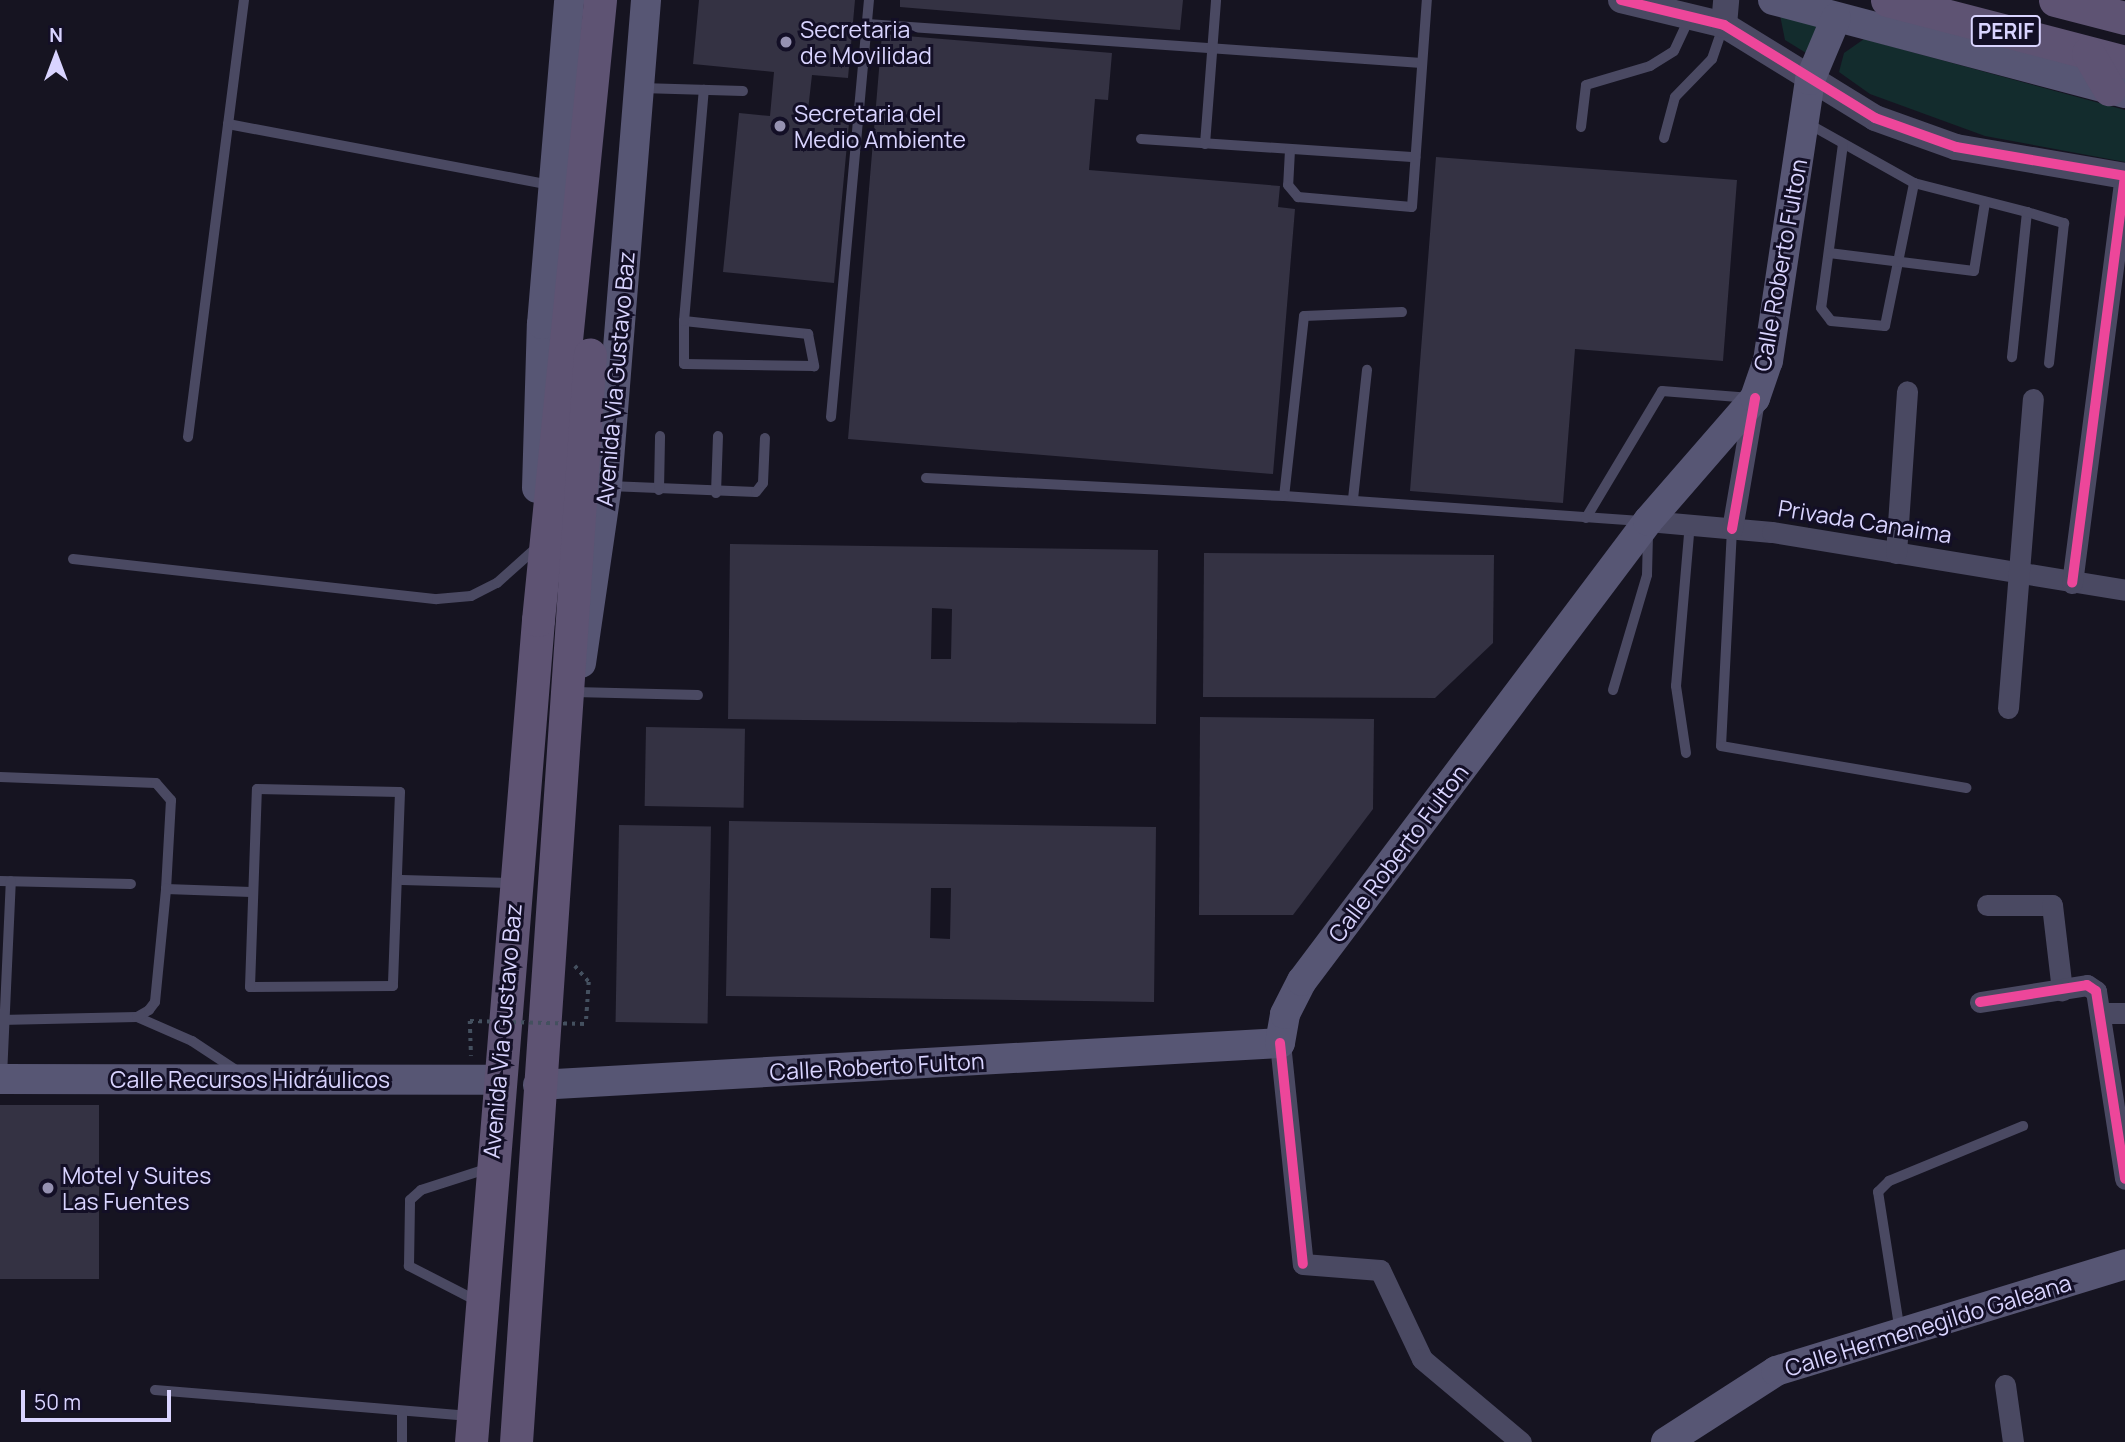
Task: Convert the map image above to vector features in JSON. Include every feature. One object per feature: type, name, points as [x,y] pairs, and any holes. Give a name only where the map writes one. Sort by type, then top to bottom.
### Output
[{"type":"main road","name":"Avenida Via Gustavo Baz","points":[[538,620],[535,549],[554,185],[569,0]]},
{"type":"main road","name":"Avenida Via Gustavo Baz","points":[[472,1429],[489,1168],[485,1072],[515,883],[538,620],[564,391],[600,0]]},
{"type":"main road","name":"Avenida Via Gustavo Baz","points":[[516,1442],[559,755],[620,0]]},
{"type":"main road","name":"Avenida Via Gustavo Baz","points":[[559,755],[574,692],[607,485],[646,0]]},
{"type":"main road","points":[[1773,0],[1836,18],[2121,84]]},
{"type":"main road","name":"PERIF","points":[[1887,0],[2088,53],[2121,84]]},
{"type":"main road","name":"PERIF","points":[[2055,0],[2120,13]]},
{"type":"main road","name":"Calle Roberto Fulton","points":[[538,1085],[1280,1043],[1285,1014],[1302,981],[1648,521],[1755,398],[1768,361],[1810,80],[1836,18]]},
{"type":"main road","name":"Calle Recursos Hidráulicos","points":[[1,1079],[248,1078],[485,1072]]},
{"type":"main road","name":"Calle Hermenegildo Galeana","points":[[1666,1442],[1776,1371],[2125,1264]]},
{"type":"street","points":[[1621,0],[1725,13],[1810,80],[1875,118],[1956,147],[2125,176],[2072,583]]},
{"type":"street","points":[[1896,553],[1907,391]]},
{"type":"street","points":[[1732,529],[1755,398]]},
{"type":"street","points":[[2008,708],[2015,572],[2033,399]]},
{"type":"street","name":"Privada Canaima","points":[[1648,521],[1732,529],[2125,590]]},
{"type":"street","points":[[1987,905],[2052,905],[2062,989]]},
{"type":"street","points":[[1980,1002],[2092,987],[2102,1013],[2125,1179]]},
{"type":"street","points":[[2102,1013],[2125,1013]]},
{"type":"street","points":[[1280,1043],[1303,1264],[1380,1270],[1422,1359],[1521,1442]]},
{"type":"street","points":[[2005,1385],[2013,1442]]},
{"type":"lane","points":[[188,437],[244,0]]},
{"type":"lane","points":[[831,417],[869,0]]},
{"type":"lane","points":[[1205,144],[1216,0]]},
{"type":"lane","points":[[1290,150],[1288,185],[1298,197],[1412,207],[1427,0]]},
{"type":"lane","points":[[1581,127],[1586,85],[1650,66],[1674,51],[1691,8]]},
{"type":"lane","points":[[1664,138],[1675,97],[1712,59],[1725,13]]},
{"type":"lane","points":[[867,24],[1422,63]]},
{"type":"lane","points":[[638,88],[743,91]]},
{"type":"lane","points":[[684,321],[808,334],[814,366],[689,366],[682,360],[684,321],[704,90]]},
{"type":"lane","points":[[1804,121],[1914,183],[2064,223],[2049,363]]},
{"type":"lane","points":[[228,124],[554,185]]},
{"type":"lane","points":[[1141,139],[1415,157]]},
{"type":"lane","points":[[1843,144],[1821,309],[1831,321],[1885,326],[1914,183]]},
{"type":"lane","points":[[1829,253],[1897,264],[1974,271],[1985,202]]},
{"type":"lane","points":[[2012,357],[2027,212]]},
{"type":"lane","points":[[1284,496],[1304,316],[1402,312]]},
{"type":"lane","points":[[1353,499],[1367,370]]},
{"type":"lane","points":[[1586,518],[1662,391],[1755,398]]},
{"type":"lane","points":[[659,490],[660,436]]},
{"type":"lane","points":[[716,494],[718,436]]},
{"type":"lane","points":[[607,485],[716,494],[761,489],[765,438]]},
{"type":"lane","points":[[926,478],[1353,499],[1648,521],[1647,575],[1613,690]]},
{"type":"lane","points":[[1686,754],[1676,686],[1690,524]]},
{"type":"lane","points":[[1732,529],[1721,746],[1966,788]]},
{"type":"lane","points":[[73,559],[437,599],[471,596],[496,583],[535,549]]},
{"type":"lane","points":[[574,692],[698,695]]},
{"type":"lane","points":[[0,777],[166,789],[171,800],[155,1002],[137,1017]]},
{"type":"lane","points":[[263,787],[400,792],[402,880],[397,976],[386,990],[250,987],[251,892],[254,796],[263,787]]},
{"type":"lane","points":[[402,880],[515,883]]},
{"type":"lane","points":[[1,1079],[6,881],[131,884]]},
{"type":"lane","points":[[166,889],[251,892]]},
{"type":"lane","points":[[2,1020],[137,1017],[192,1041],[248,1078]]},
{"type":"lane","points":[[1900,1332],[1878,1192],[1889,1181],[2023,1126]]},
{"type":"lane","points":[[481,1303],[409,1266],[410,1200],[489,1168]]},
{"type":"lane","points":[[155,1390],[402,1412],[472,1429]]},
{"type":"lane","points":[[402,1412],[402,1442]]},
{"type":"path","points":[[485,1072],[470,1021],[586,1024],[589,982]]},
{"type":"green space","points":[[1780,15],[1828,29],[1811,56],[1785,40]]},
{"type":"green space","points":[[1864,39],[2125,110],[2125,162],[1985,136],[1870,94],[1839,72],[1844,53]]},
{"type":"building","points":[[699,0],[855,0],[848,78],[812,75],[807,119],[849,123],[834,283],[723,272],[739,113],[770,116],[774,72],[693,64]]},
{"type":"building","points":[[900,0],[1183,0],[1180,30],[900,7]]},
{"type":"building","points":[[882,34],[1112,53],[1108,100],[1095,99],[1089,170],[1280,186],[1278,207],[1295,209],[1273,474],[848,439]]},
{"type":"building","points":[[1436,157],[1737,180],[1723,361],[1575,349],[1563,503],[1410,491]]},
{"type":"building","points":[[730,544],[1158,550],[1156,724],[728,719]],"holes":[[[932,608],[952,609],[951,659],[931,659]]]},
{"type":"building","points":[[1204,553],[1494,555],[1493,643],[1435,698],[1203,697]]},
{"type":"building","points":[[1200,717],[1374,719],[1373,809],[1293,915],[1199,915]]},
{"type":"building","points":[[646,727],[745,729],[744,808],[645,806]]},
{"type":"building","points":[[729,821],[1156,827],[1154,1002],[726,996]],"holes":[[[931,888],[951,888],[950,939],[930,938]]]},
{"type":"building","points":[[619,825],[711,827],[708,1024],[616,1022]]},
{"type":"building","name":"Motel y Suites Las Fuentes","points":[[0,1105],[99,1105],[99,1279],[0,1279]]},
{"type":"cycle path","points":[[1621,0],[1724,25],[1875,118],[1956,147],[2125,176],[2072,583]]},
{"type":"cycle path","points":[[1732,529],[1755,398]]},
{"type":"cycle path","points":[[1980,1002],[2087,985],[2096,991],[2125,1179]]},
{"type":"cycle path","points":[[1280,1043],[1303,1264]]},
{"type":"place","name":"Secretaria de Movilidad","points":[[786,42]]},
{"type":"place","name":"Secretaria del Medio Ambiente","points":[[780,126]]},
{"type":"place","name":"Motel y Suites Las Fuentes","points":[[48,1188]]}]
